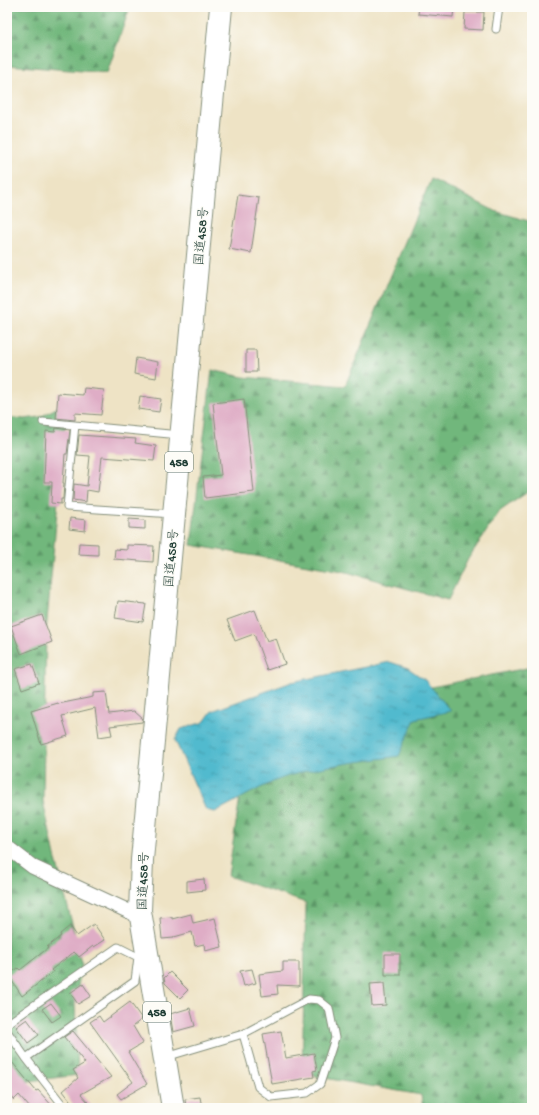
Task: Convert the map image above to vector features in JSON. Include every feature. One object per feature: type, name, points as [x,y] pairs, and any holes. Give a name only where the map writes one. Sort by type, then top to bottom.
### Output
[{"type":"highway","name":"国道458号","points":[[173,1108],[144,960],[140,911],[142,860],[221,7]]},
{"type":"street","points":[[7,847],[33,867],[141,917]]},
{"type":"lane","points":[[496,29],[499,7]]},
{"type":"lane","points":[[43,422],[182,435]]},
{"type":"lane","points":[[75,425],[68,507],[174,514]]},
{"type":"lane","points":[[7,1024],[118,947],[144,960],[135,981],[26,1058]]},
{"type":"lane","points":[[164,1058],[243,1034],[309,999],[319,1000],[330,1008],[335,1038],[320,1084],[307,1093],[271,1097],[258,1087],[243,1034]]},
{"type":"lane","points":[[7,1031],[65,1108]]},
{"type":"green space","points":[[7,7],[130,7],[107,73],[7,65]]},
{"type":"green space","points":[[431,179],[495,211],[532,222],[532,489],[500,511],[468,559],[448,600],[343,571],[191,545],[212,370],[243,377],[345,386]]},
{"type":"green space","points":[[67,402],[46,632],[43,801],[55,856],[82,963],[75,1004],[78,1075],[13,1083],[7,1086],[7,417],[24,419],[40,417]]},
{"type":"green space","points":[[532,667],[532,1108],[423,1108],[421,1095],[302,1074],[306,903],[228,876],[251,723]]},
{"type":"water","points":[[390,662],[408,668],[425,680],[451,711],[415,719],[399,756],[336,765],[289,776],[252,792],[215,812],[206,810],[175,740],[181,729],[204,722],[212,711],[292,682]]},
{"type":"building","points":[[419,7],[454,7],[453,17],[418,14]]},
{"type":"building","points":[[465,12],[484,12],[483,30],[464,29]]},
{"type":"building","points":[[238,195],[259,198],[251,253],[229,249]]},
{"type":"building","points":[[246,350],[256,350],[257,372],[246,372]]},
{"type":"building","points":[[136,358],[158,362],[156,378],[134,374]]},
{"type":"building","points":[[84,388],[104,390],[101,415],[75,413],[75,420],[56,418],[58,393],[83,395]]},
{"type":"building","points":[[140,396],[161,399],[159,412],[138,409]]},
{"type":"building","points":[[244,399],[254,492],[205,498],[203,477],[221,475],[213,403]]},
{"type":"building","points":[[56,428],[70,430],[67,454],[65,454],[63,499],[61,499],[61,504],[51,503],[52,482],[44,482],[46,431],[55,432]]},
{"type":"building","points":[[79,435],[136,439],[135,443],[156,446],[154,461],[102,457],[98,492],[87,490],[86,502],[73,500],[74,484],[87,486],[90,456],[77,455]]},
{"type":"building","points":[[70,518],[86,520],[85,531],[69,529]]},
{"type":"building","points":[[129,519],[145,520],[145,529],[129,528]]},
{"type":"building","points":[[79,543],[98,544],[98,555],[78,554]]},
{"type":"building","points":[[127,545],[154,546],[153,562],[114,559],[115,549],[127,550]]},
{"type":"building","points":[[118,601],[146,604],[143,622],[115,618]]},
{"type":"building","points":[[255,610],[267,641],[276,638],[285,664],[267,670],[254,634],[235,641],[227,620]]},
{"type":"building","points":[[42,615],[52,642],[21,654],[11,626]]},
{"type":"building","points":[[32,664],[39,683],[22,689],[15,669]]},
{"type":"building","points":[[106,692],[109,714],[134,711],[143,719],[142,722],[110,726],[112,735],[99,737],[95,708],[62,716],[68,736],[41,744],[31,711],[58,703],[93,697],[93,693]]},
{"type":"building","points":[[204,879],[205,890],[187,892],[187,881]]},
{"type":"building","points":[[191,914],[193,923],[215,918],[222,947],[205,951],[204,944],[195,946],[192,932],[174,938],[162,939],[160,918],[172,917],[172,919]]},
{"type":"building","points":[[94,924],[105,940],[94,947],[93,946],[79,957],[74,952],[51,970],[53,972],[22,996],[8,975],[18,968],[20,970],[48,948],[47,947],[61,936],[60,934],[70,926],[77,936]]},
{"type":"building","points":[[385,954],[400,954],[400,975],[385,975]]},
{"type":"building","points":[[283,962],[299,962],[299,986],[277,985],[278,994],[262,996],[259,974],[283,971]]},
{"type":"building","points":[[252,969],[256,983],[244,986],[240,971]]},
{"type":"building","points":[[170,972],[188,990],[180,998],[165,983],[164,978]]},
{"type":"building","points":[[384,983],[386,1005],[372,1006],[370,984]]},
{"type":"building","points":[[83,984],[91,996],[78,1004],[70,993]]},
{"type":"building","points":[[130,1002],[142,1019],[133,1026],[143,1043],[128,1052],[147,1084],[121,1099],[117,1094],[133,1082],[90,1022],[99,1016],[103,1022]]},
{"type":"building","points":[[51,1003],[61,1016],[52,1022],[42,1009]]},
{"type":"building","points":[[190,1008],[195,1026],[173,1032],[170,1014]]},
{"type":"building","points":[[27,1019],[39,1035],[28,1043],[16,1027]]},
{"type":"building","points":[[73,1031],[111,1077],[81,1094],[93,1108],[76,1108],[63,1091],[78,1078],[73,1070],[85,1063],[64,1037]]},
{"type":"building","points":[[281,1031],[286,1058],[314,1053],[317,1070],[313,1071],[314,1077],[272,1084],[263,1034]]},
{"type":"building","points":[[7,1056],[36,1091],[38,1090],[54,1108],[30,1108],[19,1095],[14,1100],[7,1091]]},
{"type":"building","points":[[200,1097],[202,1108],[186,1108],[185,1099]]}]
